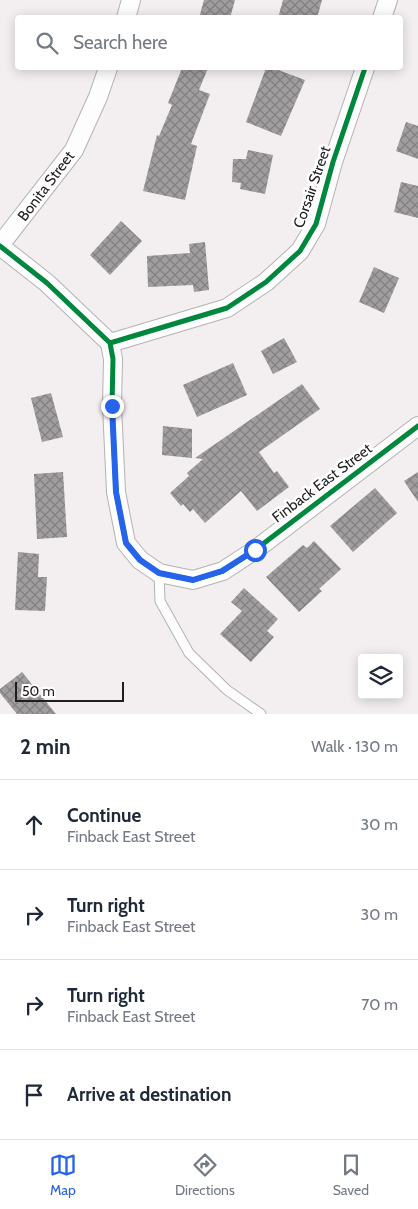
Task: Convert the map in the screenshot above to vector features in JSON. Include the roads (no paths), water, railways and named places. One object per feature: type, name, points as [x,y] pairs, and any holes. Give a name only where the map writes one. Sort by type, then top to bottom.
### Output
[{"type":"street","points":[[127,15],[131,0]]},
{"type":"street","points":[[383,15],[388,0]]},
{"type":"street","name":"Bonita Street","points":[[0,245],[74,150],[107,70]]},
{"type":"street","name":"Corsair Street","points":[[110,343],[227,308],[266,282],[300,251],[316,224],[333,162],[364,70]]},
{"type":"street","points":[[0,245],[47,282],[110,343]]},
{"type":"street","name":"Finback East Street","points":[[110,343],[113,359],[112,406],[116,492],[126,543],[140,560],[159,573],[193,580],[222,571],[255,550],[418,426]]},
{"type":"lane","points":[[159,573],[160,601],[189,652],[228,690],[261,714]]}]
